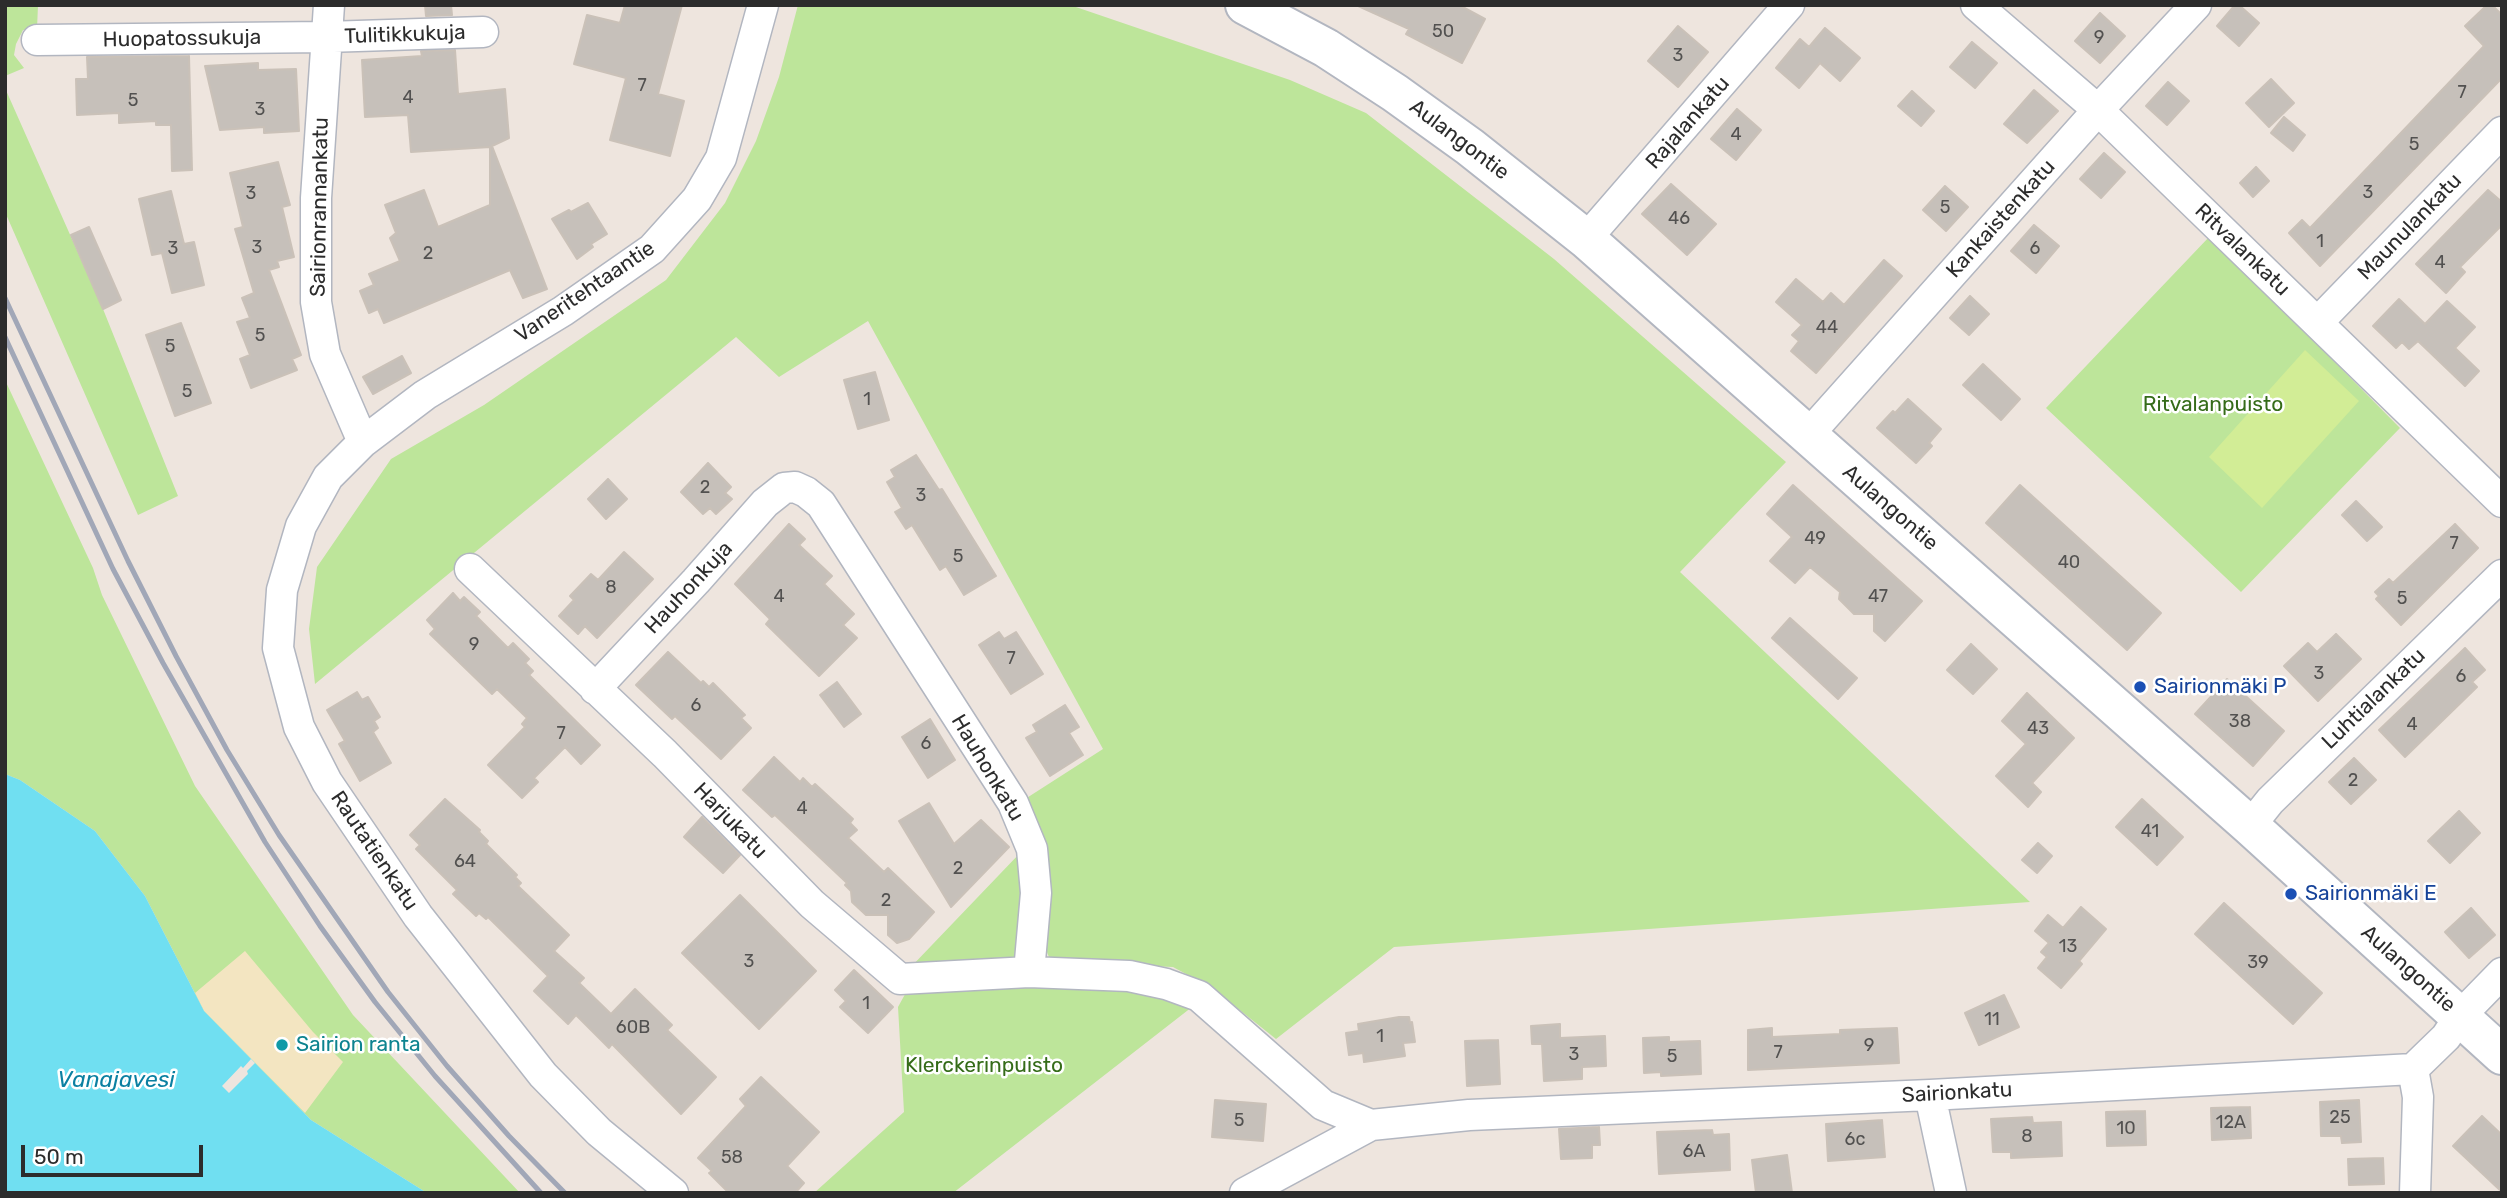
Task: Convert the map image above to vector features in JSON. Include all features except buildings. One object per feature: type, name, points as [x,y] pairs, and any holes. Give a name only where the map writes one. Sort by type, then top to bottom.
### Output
[{"type":"main road","name":"Aulangontie","points":[[1245,5],[1326,48],[1395,93],[1470,147],[1586,239],[2250,826],[2502,1055]]},
{"type":"street","name":"Sairionrannankatu","points":[[328,5],[316,198],[316,302],[325,355],[363,442]]},
{"type":"street","name":"Vaneritehtaantie","points":[[363,442],[425,395],[563,311],[652,249],[697,199],[721,158],[763,5]]},
{"type":"street","name":"Rajalankatu","points":[[1586,239],[1789,5]]},
{"type":"street","name":"Ritvalankatu","points":[[1976,5],[2098,110],[2502,502]]},
{"type":"street","name":"Kankaistenkatu","points":[[1808,435],[2098,110],[2196,5]]},
{"type":"street","name":"Tulitikkukuja","points":[[326,37],[483,32]]},
{"type":"street","name":"Huopatossukuja","points":[[37,40],[326,37]]},
{"type":"street","name":"Maunulankatu","points":[[2318,322],[2502,132]]},
{"type":"street","name":"Rautatienkatu","points":[[363,442],[328,478],[301,526],[282,590],[278,648],[299,727],[327,782],[418,916],[543,1075],[599,1132],[673,1193]]},
{"type":"street","name":"Hauhonkatu","points":[[784,488],[795,487],[821,504],[1013,803],[1032,849],[1035,893],[1029,972]]},
{"type":"street","name":"Hauhonkuja","points":[[595,689],[765,503],[784,488]]},
{"type":"street","name":"Harjukatu","points":[[470,569],[665,754],[812,904],[900,979],[1029,972]]},
{"type":"street","name":"Luhtialankatu","points":[[2250,826],[2270,801],[2502,575]]},
{"type":"street","points":[[1029,972],[1129,976],[1166,984],[1199,996],[1323,1105],[1371,1125]]},
{"type":"street","points":[[2415,1193],[2418,1097],[2413,1069],[2446,1037],[2460,1016],[2502,973]]},
{"type":"street","name":"Sairionkatu","points":[[1371,1125],[1469,1115],[1930,1095],[2413,1069]]},
{"type":"street","points":[[1930,1095],[1951,1193]]},
{"type":"street","points":[[1245,1193],[1371,1125]]},
{"type":"green space","points":[[5,5],[38,5],[37,29],[23,30],[16,44],[14,55],[24,68],[5,76]]},
{"type":"green space","points":[[798,5],[1070,5],[1290,80],[1366,113],[1554,259],[1786,462],[1680,572],[2030,902],[1394,947],[1276,1039],[1212,988],[1173,967],[1049,957],[1042,940],[1022,801],[1103,749],[868,321],[779,377],[736,337],[315,684],[309,629],[317,567],[391,459],[484,405],[666,280],[725,203],[756,141],[779,77]]},
{"type":"green space","points":[[5,88],[103,309],[178,496],[138,515],[5,212]]},
{"type":"green space","name":"Ritvalanpuisto","points":[[2210,236],[2400,428],[2241,592],[2046,408]]},
{"type":"green space","points":[[2305,350],[2359,401],[2262,508],[2209,457]]},
{"type":"green space","points":[[5,380],[93,568],[102,595],[195,786],[353,1015],[520,1193],[427,1193],[311,1120],[204,1011],[145,896],[95,831],[20,780],[5,774]]},
{"type":"green space","points":[[1021,852],[1023,955],[1004,963],[909,969]]},
{"type":"green space","name":"Klerckerinpuisto","points":[[1032,983],[1121,987],[1192,1007],[953,1193],[814,1193],[904,1112],[898,1007],[909,987]]},
{"type":"sand","name":"Sairion ranta","points":[[245,951],[313,1032],[343,1062],[305,1113],[204,1011],[195,993]]},
{"type":"water","name":"Vanajavesi","points":[[5,774],[20,780],[95,831],[145,896],[204,1011],[311,1120],[427,1193],[5,1193]]},
{"type":"pier","points":[[251,1059],[255,1063],[247,1071],[248,1074],[229,1093],[222,1086]]},
{"type":"railway","points":[[5,298],[128,561],[176,656],[227,750],[279,835],[388,992],[447,1066],[509,1136],[565,1193]]},
{"type":"railway","points":[[5,337],[113,569],[265,842],[320,926],[375,1002],[435,1076],[541,1193]]},
{"type":"place","name":"Sairionmäki P","points":[[2140,687]]},
{"type":"place","name":"Sairionmäki E","points":[[2291,894]]},
{"type":"place","name":"Sairion ranta","points":[[282,1045]]}]
